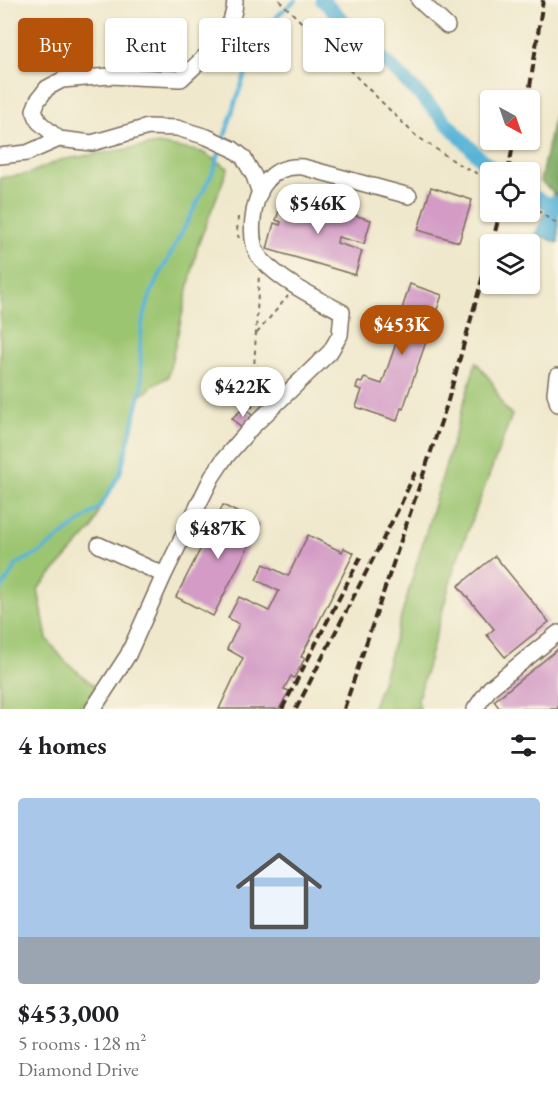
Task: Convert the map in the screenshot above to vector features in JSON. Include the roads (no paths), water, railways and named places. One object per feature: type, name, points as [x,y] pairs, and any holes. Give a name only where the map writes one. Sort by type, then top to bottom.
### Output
[{"type":"street","points":[[59,140],[39,122],[34,110],[46,88],[62,80],[108,76],[153,80],[181,79],[219,43],[231,19],[235,0]]},
{"type":"street","points":[[419,0],[447,26]]},
{"type":"street","points":[[0,156],[27,153],[59,140],[92,143],[148,127],[177,128],[213,139],[233,149],[243,157],[254,176],[260,193]]},
{"type":"street","points":[[93,709],[128,655],[164,574],[212,477],[224,459],[251,428],[330,352],[340,335],[342,312],[295,287],[262,260],[255,251],[252,226],[260,193],[267,180],[278,172],[294,167],[318,171],[409,196]]},
{"type":"street","points":[[557,376],[555,393],[558,404]]},
{"type":"street","points":[[99,544],[164,574]]},
{"type":"street","points":[[475,709],[490,688],[558,633]]},
{"type":"water","points":[[553,193],[558,196],[558,243],[536,234]]},
{"type":"waterway","points":[[223,141],[247,70],[259,43],[272,22],[296,0]]},
{"type":"waterway","points":[[322,0],[415,90],[485,162]]},
{"type":"waterway","points":[[0,591],[17,564],[39,553],[100,507],[120,474],[142,387],[140,348],[142,323],[152,290],[212,174],[221,148]]},
{"type":"waterway","points":[[540,200],[558,208]]},
{"type":"railway","points":[[530,90],[543,0]]},
{"type":"railway","points":[[510,162],[512,150]]},
{"type":"railway","points":[[494,234],[498,222]]},
{"type":"railway","points":[[344,709],[447,404],[480,287]]},
{"type":"railway","points":[[296,709],[400,506],[417,468]]},
{"type":"railway","points":[[282,709],[361,556]]}]
